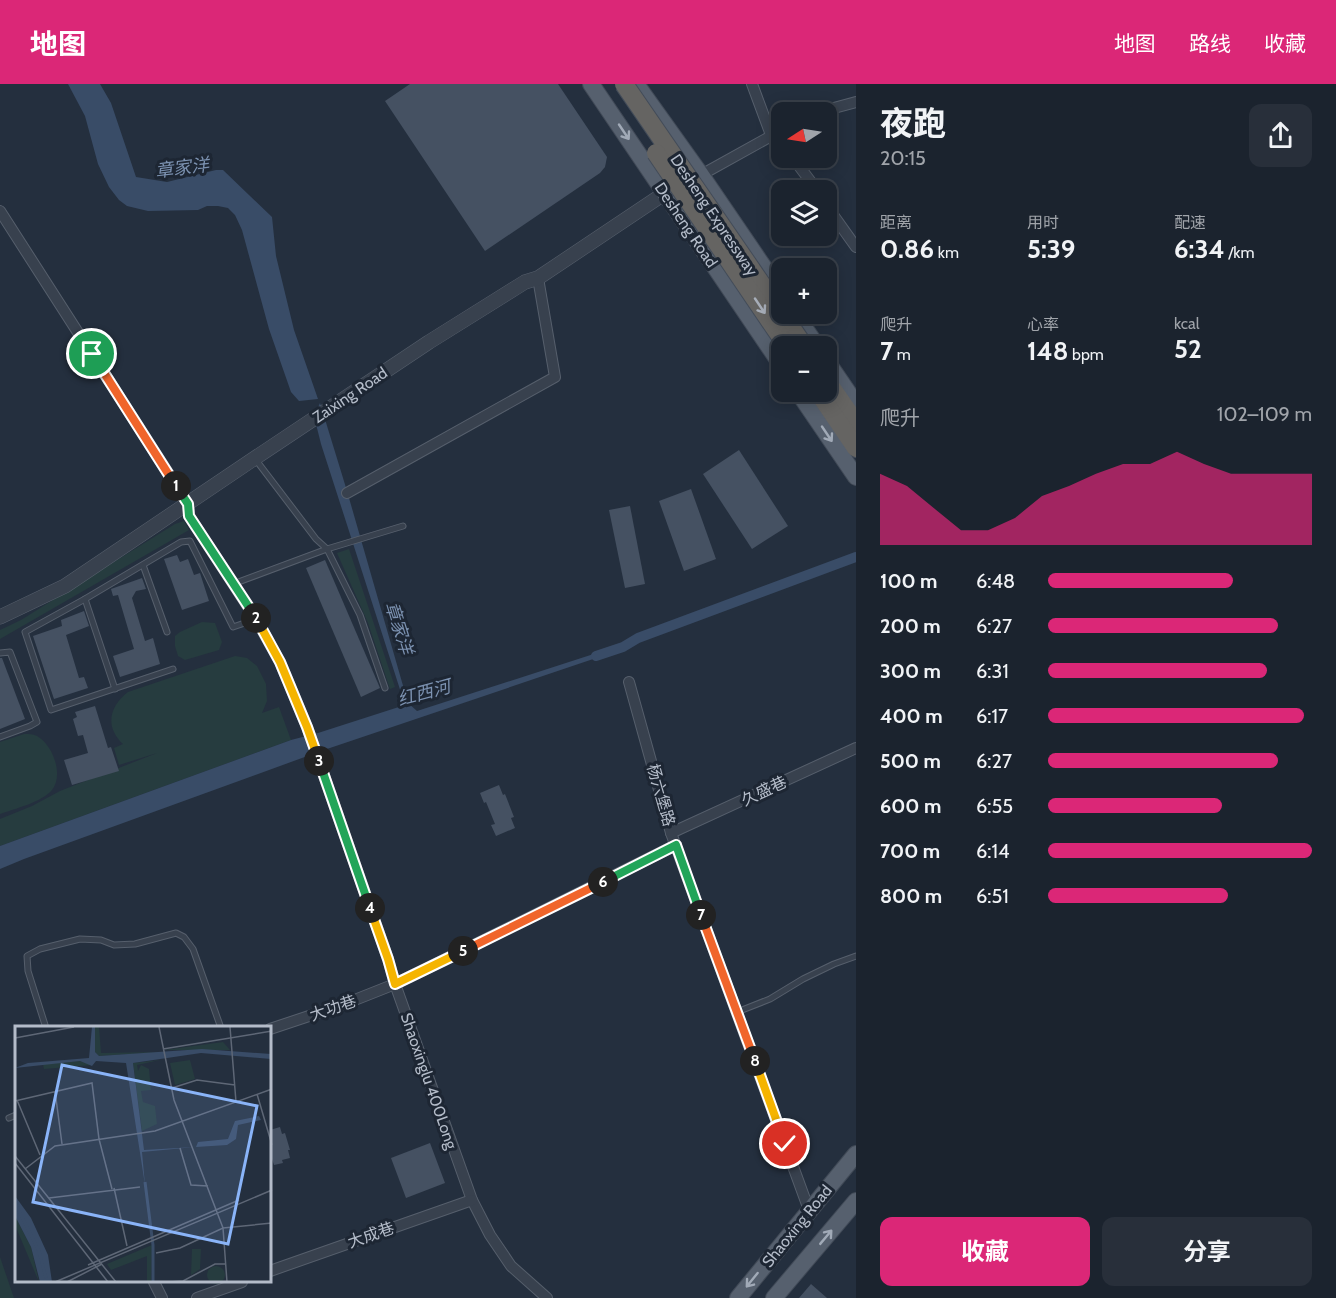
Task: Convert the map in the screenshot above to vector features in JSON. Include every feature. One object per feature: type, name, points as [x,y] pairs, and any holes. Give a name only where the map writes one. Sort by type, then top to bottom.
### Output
[{"type":"highway","name":"Desheng Expressway","points":[[609,84],[780,336]]},
{"type":"highway","name":"Desheng Expressway","points":[[624,84],[797,336]]},
{"type":"highway","points":[[837,396],[856,423]]},
{"type":"highway","points":[[825,402],[856,448]]},
{"type":"main road","name":"Desheng Road","points":[[591,84],[771,350]]},
{"type":"main road","points":[[636,84],[771,278]]},
{"type":"main road","points":[[837,376],[856,404]]},
{"type":"main road","points":[[805,402],[856,477]]},
{"type":"main road","name":"Shaoxing Road","points":[[738,1298],[856,1154]]},
{"type":"main road","name":"Shaoxing Road","points":[[774,1298],[856,1201]]},
{"type":"street","points":[[701,175],[771,135],[752,84]]},
{"type":"street","points":[[837,107],[856,102]]},
{"type":"street","name":"Zaixing Road","points":[[1,615],[66,586],[429,342],[525,282],[538,278],[665,193],[701,175]]},
{"type":"street","name":"Shaoxinglu 400Long","points":[[1,216],[188,504],[189,516],[256,619],[280,662],[307,727],[472,1200],[490,1235],[511,1266],[547,1298]]},
{"type":"street","points":[[837,220],[856,247]]},
{"type":"street","points":[[347,493],[555,376],[538,278]]},
{"type":"street","name":"杨六堡路","points":[[629,681],[671,833],[809,1210]]},
{"type":"street","name":"久盛巷","points":[[671,833],[856,748]]},
{"type":"street","points":[[395,984],[676,845]]},
{"type":"street","name":"大功巷","points":[[272,1028],[395,984]]},
{"type":"street","name":"大成巷","points":[[272,1271],[472,1200]]},
{"type":"street","points":[[155,1283],[162,1298]]},
{"type":"street","points":[[197,1298],[237,1283]]},
{"type":"lane","points":[[255,458],[316,539],[327,549],[360,615],[386,688]]},
{"type":"lane","points":[[233,584],[327,549],[403,526]]},
{"type":"lane","points":[[173,669],[51,710],[25,632],[181,542],[190,541],[233,627],[256,619]]},
{"type":"lane","points":[[143,565],[167,632]]},
{"type":"lane","points":[[85,599],[115,689]]},
{"type":"lane","points":[[0,653],[10,652],[37,722],[0,737]]},
{"type":"lane","points":[[45,1026],[28,971],[27,957],[40,950],[80,939],[101,940],[114,945],[135,944],[176,933],[184,937],[193,949],[219,1026]]},
{"type":"lane","points":[[737,1012],[770,999],[803,979],[856,956]]},
{"type":"lane","points":[[9,1118],[15,1115]]},
{"type":"green space","points":[[184,521],[189,530],[0,639],[0,630],[21,620],[175,524]]},
{"type":"green space","points":[[349,549],[395,687],[390,689],[368,623],[337,553]]},
{"type":"green space","points":[[202,622],[215,623],[222,642],[219,650],[185,660],[178,656],[175,636]]},
{"type":"green space","points":[[235,656],[247,658],[257,666],[266,684],[267,701],[262,713],[279,707],[291,740],[0,846],[0,819],[60,791],[157,753],[119,765],[114,748],[123,744],[111,723],[113,710],[128,692]]},
{"type":"green space","points":[[24,734],[37,736],[48,746],[57,769],[55,784],[52,790],[42,798],[0,814],[0,742]]},
{"type":"green space","points":[[0,1257],[14,1298],[0,1298]]},
{"type":"water","points":[[68,84],[100,84],[111,103],[136,177],[167,182],[223,170],[272,217],[276,256],[294,330],[318,399],[299,401],[291,392],[269,329],[242,230],[235,215],[228,208],[218,206],[207,206],[198,210],[148,211],[127,206],[119,200],[109,187],[98,164],[85,116]]},
{"type":"water","points":[[320,403],[408,703],[417,711],[606,650],[611,653],[324,750],[0,869],[0,846],[291,740],[405,705],[321,444],[314,416]]},
{"type":"building","points":[[410,84],[558,84],[607,157],[605,167],[600,173],[485,251],[385,101]]},
{"type":"building","points":[[739,450],[788,526],[752,549],[703,474]]},
{"type":"building","points":[[691,489],[716,559],[684,571],[659,501]]},
{"type":"building","points":[[630,506],[645,584],[625,588],[609,510]]},
{"type":"building","points":[[177,555],[180,562],[188,559],[194,575],[200,573],[209,601],[182,610],[164,559]]},
{"type":"building","points":[[325,560],[380,688],[361,697],[306,568]]},
{"type":"building","points":[[142,578],[146,589],[136,591],[132,598],[145,641],[153,638],[160,664],[120,677],[113,656],[134,649],[118,595],[113,596],[111,589]]},
{"type":"building","points":[[84,611],[89,626],[66,635],[79,678],[84,677],[88,688],[54,699],[33,636],[62,626],[61,620]]},
{"type":"building","points":[[0,658],[2,658],[25,719],[0,729]]},
{"type":"building","points":[[95,706],[108,748],[111,747],[119,771],[72,785],[64,760],[88,753],[83,735],[78,736],[73,719],[77,717],[75,712]]},
{"type":"building","points":[[499,785],[514,817],[511,818],[515,828],[496,836],[491,825],[495,824],[480,793]]},
{"type":"building","points":[[280,1127],[282,1134],[285,1133],[290,1150],[288,1150],[290,1158],[274,1165],[272,1159],[272,1129]]},
{"type":"building","points":[[430,1143],[445,1183],[406,1198],[391,1158]]},
{"type":"building","points":[[811,1284],[827,1298],[799,1298]]},
{"type":"waterway","name":"红西河","points":[[596,656],[623,647],[638,638],[856,557]]},
{"type":"route","points":[[92,354],[188,504],[189,516],[256,619],[280,662],[307,727],[395,984],[676,845],[785,1144]]},
{"type":"water label","name":"章家洋","points":[[182,168]]},
{"type":"water label","name":"章家洋","points":[[399,628]]}]
